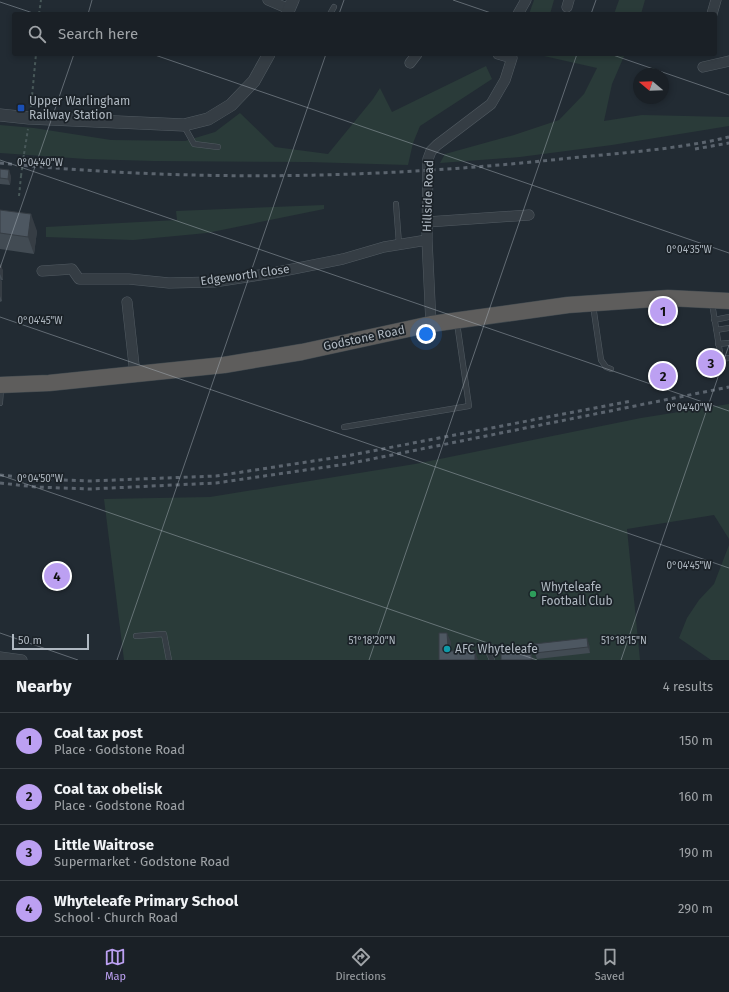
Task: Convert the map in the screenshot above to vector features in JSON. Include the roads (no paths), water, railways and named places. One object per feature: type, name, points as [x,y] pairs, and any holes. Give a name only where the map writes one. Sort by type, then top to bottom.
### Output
[{"type":"highway","name":"Godstone Road","points":[[1,385],[49,383],[224,365],[302,352],[432,324],[568,305],[668,298],[729,300]]},
{"type":"street","points":[[268,0],[290,8]]},
{"type":"street","points":[[519,12],[526,0]]},
{"type":"street","points":[[713,12],[716,0]]},
{"type":"street","points":[[0,115],[29,118],[184,125],[208,119],[232,105],[254,81],[268,56]]},
{"type":"street","points":[[410,63],[415,56]]},
{"type":"street","name":"Hillside Road","points":[[432,324],[427,240],[428,159],[431,150],[490,104],[505,80],[512,56]]},
{"type":"street","points":[[703,67],[729,61]]},
{"type":"street","points":[[427,222],[529,215]]},
{"type":"street","name":"Edgeworth Close","points":[[42,271],[72,269],[79,279],[129,279],[169,283],[214,282],[273,273],[343,259],[399,244],[427,240]]},
{"type":"street","points":[[127,302],[135,374]]},
{"type":"street","points":[[0,657],[22,660]]},
{"type":"lane","points":[[331,12],[334,7]]},
{"type":"lane","points":[[184,125],[194,144],[218,147]]},
{"type":"lane","points":[[396,204],[399,244]]},
{"type":"lane","points":[[711,300],[721,359],[729,358]]},
{"type":"lane","points":[[593,304],[601,360],[606,367],[611,369]]},
{"type":"lane","points":[[714,320],[729,317]]},
{"type":"lane","points":[[344,427],[469,406],[457,320]]},
{"type":"lane","points":[[716,330],[729,328]]},
{"type":"lane","points":[[718,344],[729,343]]},
{"type":"lane","points":[[0,403],[1,385]]},
{"type":"lane","points":[[136,636],[164,634],[168,660]]},
{"type":"lane","points":[[488,651],[492,660]]},
{"type":"railway","points":[[0,163],[140,173],[280,176],[351,174],[491,166],[625,153],[688,145],[729,137]]},
{"type":"railway","points":[[695,149],[729,143]]},
{"type":"railway","points":[[0,483],[36,487],[90,489],[216,483],[347,464],[729,387]]},
{"type":"railway","points":[[0,475],[37,479],[90,481],[216,476],[346,456],[631,401]]},
{"type":"place","name":"Upper Warlingham Railway Station","points":[[21,108]]},
{"type":"place","name":"Coal tax post","points":[[663,311]]},
{"type":"place","name":"Little Waitrose","points":[[711,363]]},
{"type":"place","name":"Coal tax obelisk","points":[[663,376]]},
{"type":"place","name":"Whyteleafe Primary School","points":[[57,576]]},
{"type":"place","name":"Whyteleafe Football Club","points":[[533,594]]},
{"type":"place","name":"AFC Whyteleafe","points":[[447,649]]}]
